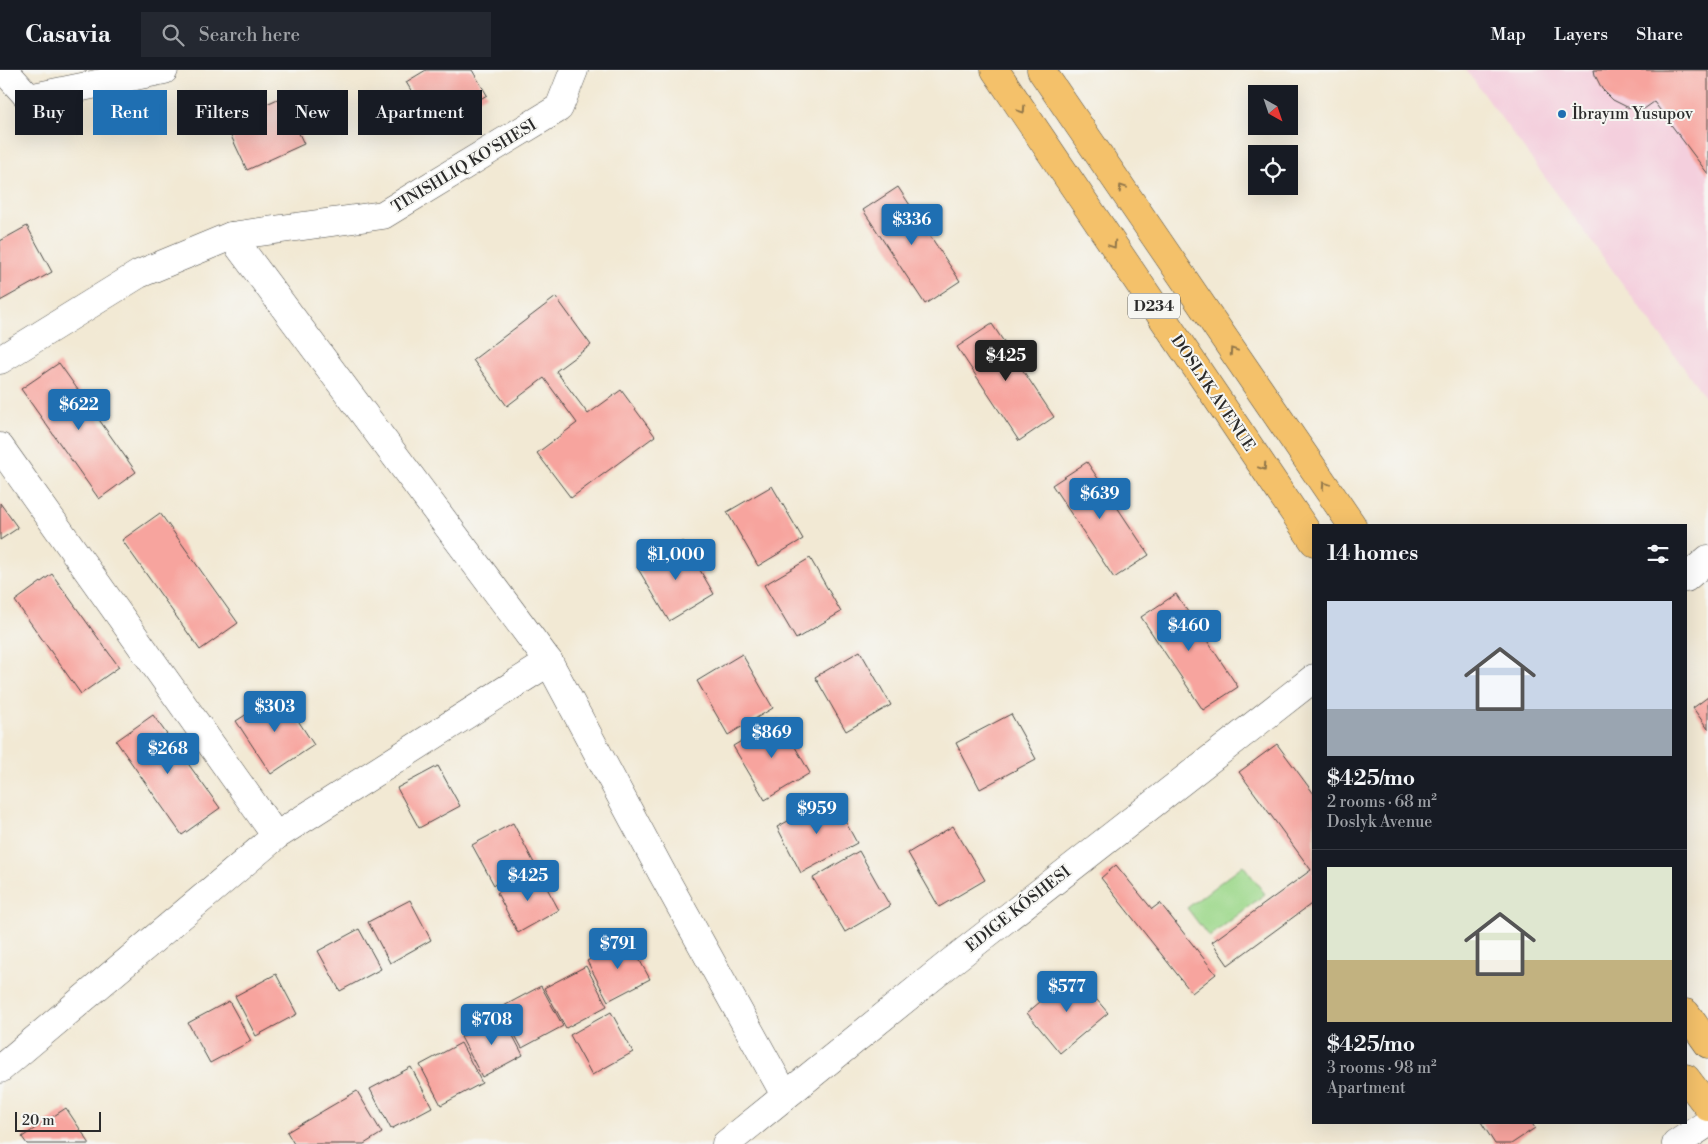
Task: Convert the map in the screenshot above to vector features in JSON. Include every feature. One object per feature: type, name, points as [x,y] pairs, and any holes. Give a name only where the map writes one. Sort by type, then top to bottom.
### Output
[{"type":"main road","name":"DOSLYK AVENUE","points":[[995,70],[1312,539]]},
{"type":"main road","name":"D234","points":[[1041,70],[1351,524]]},
{"type":"main road","points":[[1687,1014],[1708,1044]]},
{"type":"main road","points":[[1687,1079],[1708,1107]]},
{"type":"street","points":[[4,70],[29,98],[164,70]]},
{"type":"street","name":"TINISHLIQ KO'SHESI","points":[[0,360],[139,274],[231,236],[383,215],[559,108],[574,70]]},
{"type":"street","points":[[231,236],[549,662],[662,873],[785,1095]]},
{"type":"street","points":[[0,447],[276,836]]},
{"type":"street","points":[[1687,577],[1708,559]]},
{"type":"street","points":[[0,1069],[276,836],[549,662]]},
{"type":"street","name":"EDIGE KÓSHESI","points":[[726,1144],[951,962],[1312,680]]},
{"type":"street","points":[[1676,1144],[1708,1122]]},
{"type":"shaded area","points":[[1466,70],[1708,70],[1708,401],[1522,146]]},
{"type":"green space","points":[[1243,865],[1265,894],[1209,937],[1187,908]]},
{"type":"building","points":[[426,70],[472,70],[487,95],[482,98],[482,90],[411,90],[406,82]]},
{"type":"building","points":[[1594,70],[1708,70],[1708,174],[1654,102],[1644,109],[1627,107],[1613,100],[1602,89]]},
{"type":"building","points":[[277,99],[277,135],[300,135],[304,144],[247,170],[231,135],[267,135],[267,104]]},
{"type":"building","points":[[898,187],[960,281],[925,304],[863,210]]},
{"type":"building","points":[[27,226],[52,272],[0,301],[0,241]]},
{"type":"building","points":[[556,297],[591,345],[556,371],[588,414],[621,390],[655,436],[571,498],[537,453],[577,423],[544,378],[507,406],[473,360]]},
{"type":"building","points":[[992,324],[1054,417],[1019,441],[957,347]]},
{"type":"building","points":[[59,363],[136,472],[99,499],[21,389]]},
{"type":"building","points":[[1087,462],[1149,555],[1114,578],[1052,485]]},
{"type":"building","points":[[772,486],[803,539],[758,566],[727,512]]},
{"type":"building","points":[[0,503],[18,528],[0,540]]},
{"type":"building","points":[[160,513],[238,623],[200,650],[122,540]]},
{"type":"building","points":[[683,541],[714,594],[669,621],[637,567]]},
{"type":"building","points":[[810,558],[841,612],[796,639],[764,585]]},
{"type":"building","points":[[52,574],[119,667],[81,694],[15,601]]},
{"type":"building","points":[[1176,594],[1238,687],[1203,710],[1141,617]]},
{"type":"building","points":[[860,651],[891,705],[846,731],[815,677]]},
{"type":"building","points":[[742,654],[773,708],[728,735],[697,681]]},
{"type":"building","points":[[280,693],[314,745],[271,774],[236,721]]},
{"type":"building","points":[[1708,697],[1708,729],[1693,708]]},
{"type":"building","points":[[1011,714],[1036,759],[980,789],[956,743]]},
{"type":"building","points":[[153,715],[220,808],[182,835],[116,741]]},
{"type":"building","points":[[779,719],[810,773],[765,800],[733,746]]},
{"type":"building","points":[[1277,744],[1312,791],[1312,903],[1228,965],[1212,942],[1311,870],[1239,772]]},
{"type":"building","points":[[438,766],[460,806],[419,828],[397,788]]},
{"type":"building","points":[[832,797],[857,843],[801,873],[777,827]]},
{"type":"building","points":[[513,823],[534,863],[494,885],[472,845]]},
{"type":"building","points":[[953,826],[985,880],[939,907],[908,853]]},
{"type":"building","points":[[859,851],[890,906],[845,932],[813,878]]},
{"type":"building","points":[[1116,865],[1152,909],[1160,903],[1216,974],[1192,993],[1101,878]]},
{"type":"building","points":[[537,870],[559,910],[518,933],[497,893]]},
{"type":"building","points":[[410,900],[431,940],[390,963],[368,922]]},
{"type":"building","points":[[359,929],[381,969],[340,991],[318,951]]},
{"type":"building","points":[[628,939],[650,979],[608,1001],[587,961]]},
{"type":"building","points":[[586,966],[607,1006],[566,1028],[544,988]]},
{"type":"building","points":[[1074,973],[1108,1013],[1060,1053],[1027,1013]]},
{"type":"building","points":[[276,974],[297,1014],[256,1036],[235,996]]},
{"type":"building","points":[[541,986],[563,1026],[522,1048],[500,1008]]},
{"type":"building","points":[[229,1001],[251,1041],[210,1063],[188,1023]]},
{"type":"building","points":[[611,1012],[633,1052],[592,1075],[570,1035]]},
{"type":"building","points":[[502,1015],[523,1055],[482,1077],[461,1037]]},
{"type":"building","points":[[461,1043],[482,1083],[441,1105],[420,1065]]},
{"type":"building","points":[[411,1067],[432,1107],[391,1129],[370,1089]]},
{"type":"building","points":[[357,1091],[382,1133],[364,1144],[294,1144],[287,1132]]},
{"type":"building","points":[[66,1108],[90,1144],[27,1144],[22,1137]]},
{"type":"building","points":[[1482,1124],[1532,1124],[1535,1128],[1511,1144],[1495,1144]]},
{"type":"place","name":"İbrayım Yusupov","points":[[1562,114]]}]
